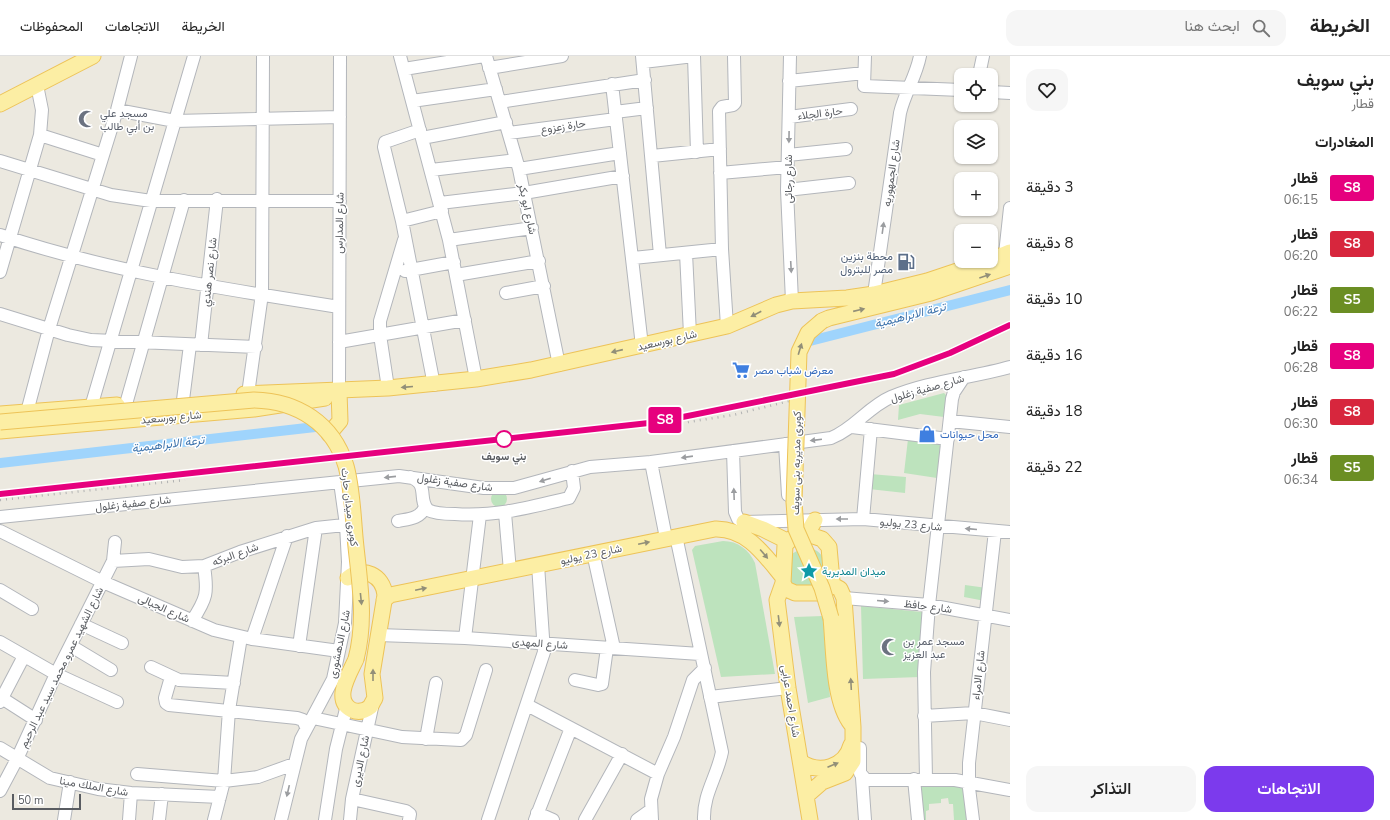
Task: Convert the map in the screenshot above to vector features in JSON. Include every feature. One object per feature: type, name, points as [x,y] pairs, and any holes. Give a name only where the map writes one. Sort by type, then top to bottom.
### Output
[{"type":"main road","points":[[0,92],[71,56]]},
{"type":"main road","points":[[0,104],[93,56]]},
{"type":"main road","points":[[998,259],[1008,258]]},
{"type":"main road","name":"كوبرى مديريه بنى سويف","points":[[853,733],[844,714],[839,697],[831,618],[819,581],[799,539],[796,529],[794,502],[799,352],[808,333],[822,321],[840,315],[930,293],[1008,258]]},
{"type":"main road","name":"شارع بورسعيد","points":[[0,432],[124,422],[293,404],[388,388],[434,385],[559,365],[727,326],[776,305],[792,301],[847,298],[874,294],[927,281],[966,268]]},
{"type":"main road","name":"شارع بورسعيد","points":[[0,414],[248,394],[339,397]]},
{"type":"main road","points":[[329,434],[340,421],[339,397]]},
{"type":"main road","name":"كوبرى ميدان حارث","points":[[0,422],[254,400],[283,403],[310,415],[326,430],[338,447],[348,477],[362,611],[362,634],[356,659],[344,685]]},
{"type":"main road","points":[[124,422],[130,411],[126,404]]},
{"type":"main road","points":[[744,522],[763,529],[796,532],[822,539],[829,547],[831,584],[826,591],[818,594],[795,594],[786,589],[782,579],[785,546],[796,532],[815,520]]},
{"type":"main road","name":"شارع 23 يوليو","points":[[384,600],[390,595],[715,529],[725,529],[736,533],[758,547],[782,579]]},
{"type":"main road","points":[[348,578],[356,573],[363,572],[372,574],[380,580],[384,590],[384,600]]},
{"type":"main road","name":"شارع احمد عرابى","points":[[782,579],[777,600],[788,688],[810,820]]},
{"type":"main road","points":[[806,796],[822,782],[840,775],[848,769],[854,756],[844,598],[840,589],[831,584]]},
{"type":"main road","points":[[777,600],[844,598]]},
{"type":"main road","name":"شارع الديرى","points":[[373,703],[375,698],[372,674],[384,600]]},
{"type":"main road","points":[[344,685],[344,699],[347,706],[352,710],[358,712],[364,711],[373,703]]},
{"type":"main road","points":[[800,762],[817,769],[834,766],[847,755],[853,733]]},
{"type":"street","points":[[27,412],[49,329],[117,110],[131,56]]},
{"type":"street","points":[[91,406],[194,56]]},
{"type":"street","points":[[248,394],[256,347],[262,294],[263,56]]},
{"type":"street","name":"شارع المدارس","points":[[339,397],[338,307],[340,56]]},
{"type":"street","points":[[400,56],[449,240],[476,379]]},
{"type":"street","points":[[404,69],[486,60],[562,56]]},
{"type":"street","points":[[660,255],[648,108],[642,59],[694,56],[697,152]]},
{"type":"street","points":[[727,326],[722,249],[720,109],[735,103],[734,56]]},
{"type":"street","name":"شارع رجائى","points":[[790,56],[788,190],[792,301]]},
{"type":"street","points":[[865,56],[864,86],[954,90]]},
{"type":"street","name":"شارع الجمهوريه","points":[[874,294],[900,113],[916,73],[920,56]]},
{"type":"street","points":[[980,68],[983,56]]},
{"type":"street","name":"شارع ابو بكر","points":[[486,60],[518,164],[559,365]]},
{"type":"street","points":[[789,81],[864,72]]},
{"type":"street","points":[[500,102],[644,80]]},
{"type":"street","points":[[612,84],[642,346]]},
{"type":"street","points":[[0,272],[5,237],[30,170],[40,135],[42,110],[37,85]]},
{"type":"street","points":[[412,101],[496,89]]},
{"type":"street","points":[[998,92],[1010,93]]},
{"type":"street","name":"حارة زعزوع","points":[[402,221],[384,145],[385,142],[421,134],[508,128],[616,115],[648,108]]},
{"type":"street","name":"حارة الجلاء","points":[[789,116],[851,109]]},
{"type":"street","points":[[117,110],[175,120],[263,120],[340,117]]},
{"type":"street","points":[[40,135],[103,155]]},
{"type":"street","points":[[720,173],[846,149]]},
{"type":"street","points":[[652,156],[720,150]]},
{"type":"street","points":[[431,170],[518,164],[620,153]]},
{"type":"street","points":[[0,161],[124,198],[151,201],[340,201]]},
{"type":"street","points":[[434,385],[402,221],[441,207],[623,176]]},
{"type":"street","points":[[788,190],[849,183]]},
{"type":"street","points":[[126,404],[145,343],[184,200]]},
{"type":"street","name":"شارع نصر هندي","points":[[183,400],[196,345],[207,286],[216,200]]},
{"type":"street","points":[[1008,258],[1010,208]]},
{"type":"street","points":[[449,240],[532,228]]},
{"type":"street","points":[[5,237],[71,258],[130,272],[338,307]]},
{"type":"street","points":[[388,388],[380,335],[381,315],[405,238]]},
{"type":"street","points":[[633,258],[722,249]]},
{"type":"street","points":[[686,253],[690,334]]},
{"type":"street","points":[[456,275],[539,261]]},
{"type":"street","points":[[394,273],[454,262]]},
{"type":"street","points":[[506,293],[544,286]]},
{"type":"street","points":[[0,314],[78,338],[145,343],[256,347]]},
{"type":"street","points":[[339,342],[465,320]]},
{"type":"street","name":"شارع صفية زغلول","points":[[4,516],[346,481],[409,476],[467,486],[499,488],[528,485],[572,471],[590,468],[651,462],[830,438],[845,432],[874,407],[891,398],[964,377],[1010,367]]},
{"type":"street","points":[[918,820],[924,716],[924,672],[929,605],[954,392],[964,377]]},
{"type":"street","points":[[950,421],[1010,427]]},
{"type":"street","points":[[852,427],[948,438]]},
{"type":"street","points":[[863,519],[871,429]]},
{"type":"street","points":[[733,451],[735,512],[738,519],[744,522],[796,532],[789,444]]},
{"type":"street","points":[[651,462],[700,654],[705,668],[722,752],[704,804],[704,820]]},
{"type":"street","points":[[409,476],[417,480],[422,488],[422,500],[425,507],[430,511],[449,514],[480,515],[505,513],[569,498],[574,488],[572,471]]},
{"type":"street","name":"شارع الدهشورى","points":[[281,820],[300,739],[333,679],[345,623],[351,525],[346,481]]},
{"type":"street","points":[[398,521],[417,517],[423,512],[425,507]]},
{"type":"street","points":[[505,513],[510,571]]},
{"type":"street","points":[[465,638],[480,515]]},
{"type":"street","points":[[0,527],[4,516]]},
{"type":"street","name":"شارع 23 يوليو","points":[[815,520],[863,519],[1010,532]]},
{"type":"street","points":[[351,525],[363,572]]},
{"type":"street","name":"شارع البركه","points":[[112,561],[149,559],[182,567],[204,566],[287,536],[316,528],[351,525]]},
{"type":"street","points":[[299,646],[316,528]]},
{"type":"street","name":"شارع الجبالى","points":[[0,531],[103,582],[214,630],[247,638],[339,651]]},
{"type":"street","name":"شارع الامراء","points":[[973,820],[969,781],[974,713],[995,531]]},
{"type":"street","points":[[214,820],[224,781],[230,710],[234,683],[247,638],[287,536]]},
{"type":"street","name":"شارع الشهيد عمرو محمد سيد عبد الرحيم","points":[[0,791],[18,759],[56,674],[103,582],[112,561],[115,542]]},
{"type":"street","points":[[575,680],[598,685],[602,684],[610,648],[594,553]]},
{"type":"street","points":[[488,820],[526,704],[542,662],[544,644],[538,565]]},
{"type":"street","points":[[192,620],[204,601],[207,589],[204,566]]},
{"type":"street","points":[[0,590],[32,609]]},
{"type":"street","name":"شارع حافظ","points":[[844,598],[929,605],[1010,620]]},
{"type":"street","points":[[81,624],[122,644]]},
{"type":"street","name":"شارع المهدى","points":[[378,634],[465,638],[700,654]]},
{"type":"street","points":[[0,642],[56,674],[117,702]]},
{"type":"street","points":[[71,646],[111,670]]},
{"type":"street","points":[[24,656],[1,699],[36,720]]},
{"type":"street","points":[[151,667],[171,677],[188,682],[234,683]]},
{"type":"street","points":[[638,820],[651,815],[651,799],[658,774],[674,736],[693,680],[705,668]]},
{"type":"street","points":[[171,677],[165,698],[166,703],[297,718],[310,723],[342,725],[402,737],[461,740],[464,739],[486,670]]},
{"type":"street","points":[[426,739],[436,684]]},
{"type":"street","name":"كوبرى ميدان حارث","points":[[310,723],[335,697],[344,685]]},
{"type":"street","points":[[710,697],[788,688]]},
{"type":"street","name":"شارع الديرى","points":[[350,820],[352,799],[373,703]]},
{"type":"street","points":[[526,704],[658,774]]},
{"type":"street","points":[[325,820],[342,725],[347,706]]},
{"type":"street","points":[[852,710],[857,714],[860,721],[860,773],[862,778],[865,820]]},
{"type":"street","points":[[924,716],[974,713],[1010,720]]},
{"type":"street","points":[[553,820],[536,816],[571,728]]},
{"type":"street","name":"شارع الملك مينا","points":[[0,748],[50,778],[98,789],[131,793],[220,796]]},
{"type":"street","points":[[585,820],[622,754]]},
{"type":"street","points":[[137,774],[224,781],[258,777],[294,764]]},
{"type":"street","points":[[862,778],[868,781],[920,779],[969,781],[1010,790]]},
{"type":"street","points":[[64,820],[70,782]]},
{"type":"street","points":[[129,820],[131,793]]},
{"type":"street","points":[[159,820],[162,794]]},
{"type":"street","points":[[352,799],[406,811],[410,814],[409,820]]},
{"type":"green space","points":[[944,393],[947,396],[944,417],[920,414],[898,420],[899,405]]},
{"type":"green space","points":[[908,439],[941,443],[937,478],[904,473]]},
{"type":"green space","points":[[870,474],[906,477],[905,493],[869,489]]},
{"type":"green space","points":[[499,491],[505,493],[507,499],[505,505],[499,507],[493,505],[491,499],[493,493]]},
{"type":"green space","points":[[728,541],[742,547],[750,554],[755,563],[775,674],[721,677],[692,550],[695,546]]},
{"type":"green space","points":[[802,548],[812,549],[819,552],[824,558],[828,567],[820,586],[799,590],[788,581],[790,555]]},
{"type":"green space","points":[[965,585],[987,588],[985,601],[964,597]]},
{"type":"green space","points":[[861,606],[922,612],[920,677],[863,679]]},
{"type":"green space","points":[[823,616],[830,697],[808,703],[794,617]]},
{"type":"green space","points":[[966,786],[967,820],[954,820],[953,804],[949,804],[948,798],[941,799],[941,803],[929,804],[929,810],[926,811],[926,820],[923,820],[920,787]]},
{"type":"waterway","name":"ترعة الابراهيمية","points":[[810,341],[1010,290]]},
{"type":"waterway","name":"ترعة الابراهيمية","points":[[0,463],[324,426]]},
{"type":"railway","points":[[0,494],[658,422],[894,374],[950,353],[1010,325]]},
{"type":"railway","points":[[676,424],[733,415],[789,401]]},
{"type":"railway","points":[[0,500],[185,480]]},
{"type":"train","name":"S8","points":[[0,494],[658,422],[894,374],[950,353],[1010,325]]},
{"type":"place","name":"مسجد علي بن أبي طالب","points":[[87,119]]},
{"type":"place","name":"محطة بنزين مصر للبترول","points":[[906,262]]},
{"type":"place","name":"معرض شباب مصر","points":[[741,370]]},
{"type":"place","name":"محل حيوانات","points":[[927,434]]},
{"type":"place","name":"بني سويف","points":[[504,439]]},
{"type":"place","name":"ميدان المديرية","points":[[809,571]]},
{"type":"place","name":"مسجد عمر بن عبد العزيز","points":[[890,647]]}]
